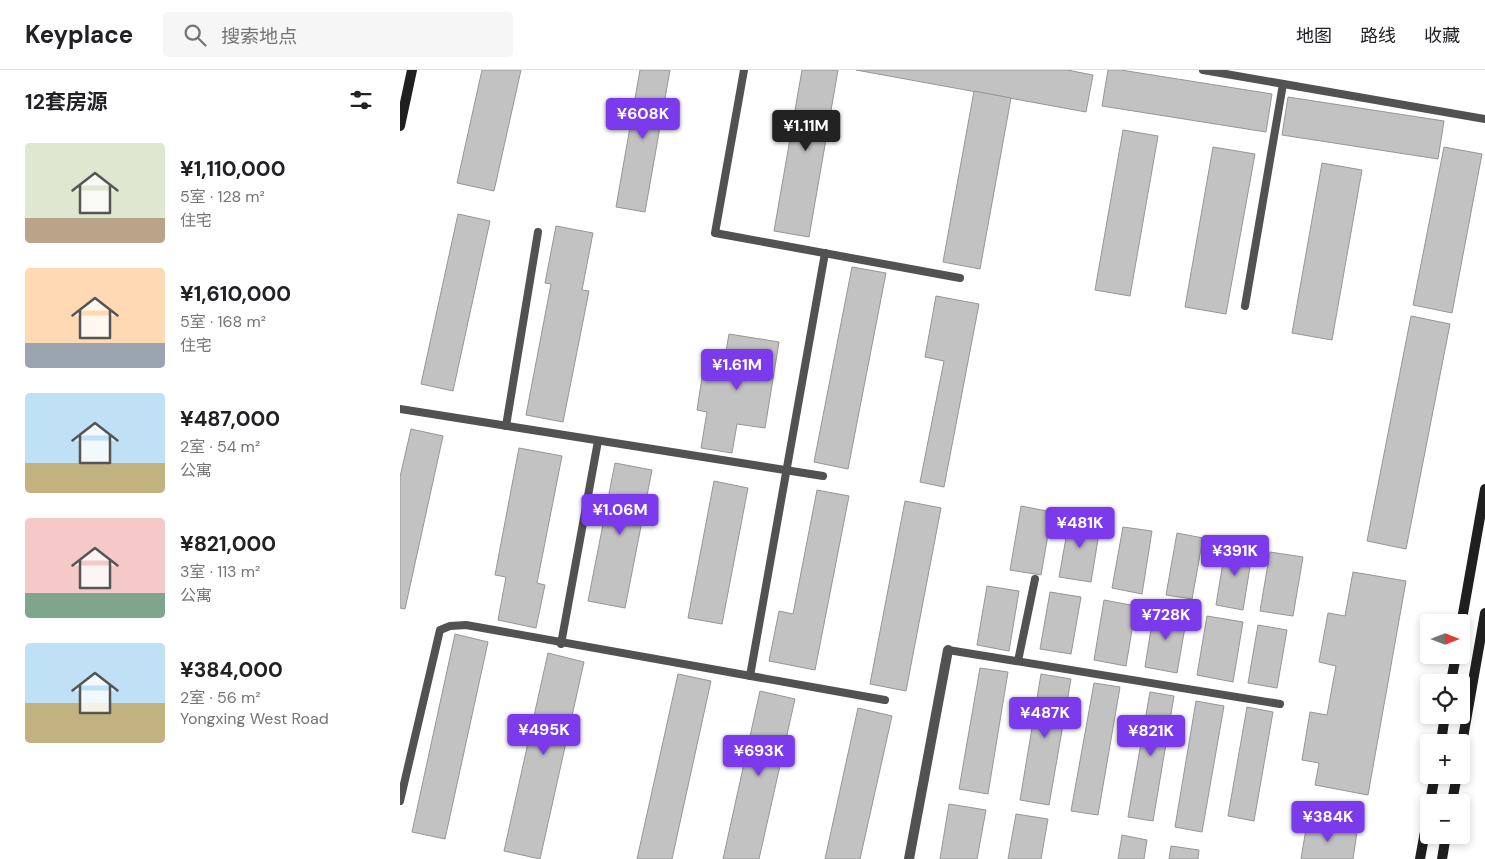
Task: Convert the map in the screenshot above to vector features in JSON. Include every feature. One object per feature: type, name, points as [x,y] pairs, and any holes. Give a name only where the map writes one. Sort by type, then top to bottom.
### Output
[{"type":"main road","points":[[400,126],[412,70]]},
{"type":"main road","points":[[1463,614],[1485,489]]},
{"type":"main road","points":[[1464,734],[1485,613]]},
{"type":"main road","points":[[1420,859],[1423,844]]},
{"type":"main road","points":[[1442,859],[1444,844]]},
{"type":"street","points":[[908,859],[948,650]]},
{"type":"lane","points":[[744,70],[715,233],[960,278]]},
{"type":"lane","points":[[1203,70],[1485,118]]},
{"type":"lane","points":[[1245,306],[1283,84]]},
{"type":"lane","points":[[506,426],[538,232]]},
{"type":"lane","points":[[750,676],[825,253]]},
{"type":"lane","points":[[400,408],[598,442],[823,476]]},
{"type":"lane","points":[[561,644],[598,442]]},
{"type":"lane","points":[[1018,661],[1035,579]]},
{"type":"lane","points":[[400,801],[440,630],[450,626],[466,625],[561,644],[885,700]]},
{"type":"lane","points":[[948,650],[1280,704]]},
{"type":"building","points":[[482,70],[521,70],[494,191],[457,183]]},
{"type":"building","points":[[640,70],[670,70],[645,212],[616,207]]},
{"type":"building","points":[[802,70],[838,70],[809,237],[774,231]]},
{"type":"building","points":[[856,70],[1067,70],[1093,75],[1086,112]]},
{"type":"building","points":[[1108,70],[1121,70],[1272,94],[1266,132],[1102,106]]},
{"type":"building","points":[[974,91],[1011,98],[980,269],[943,262]]},
{"type":"building","points":[[1288,97],[1444,121],[1438,159],[1282,135]]},
{"type":"building","points":[[1123,130],[1158,136],[1130,296],[1095,290]]},
{"type":"building","points":[[1213,147],[1255,154],[1226,314],[1185,307]]},
{"type":"building","points":[[1444,147],[1482,154],[1452,313],[1413,305]]},
{"type":"building","points":[[1322,163],[1362,170],[1332,340],[1292,333]]},
{"type":"building","points":[[458,214],[490,221],[453,391],[421,384]]},
{"type":"building","points":[[556,226],[593,233],[582,290],[589,291],[563,422],[526,415],[551,284],[545,283]]},
{"type":"building","points":[[852,267],[886,273],[848,469],[814,462]]},
{"type":"building","points":[[936,296],[979,304],[944,487],[920,482],[944,361],[925,357]]},
{"type":"building","points":[[1411,316],[1450,324],[1406,549],[1367,541]]},
{"type":"building","points":[[729,334],[779,342],[765,428],[737,424],[732,453],[701,448],[707,412],[697,410],[704,365],[723,368]]},
{"type":"building","points":[[411,429],[443,436],[405,609],[400,608],[400,477]]},
{"type":"building","points":[[519,448],[562,456],[537,583],[545,585],[536,628],[498,620],[506,577],[495,575]]},
{"type":"building","points":[[615,463],[652,470],[625,608],[588,601]]},
{"type":"building","points":[[714,481],[748,488],[722,624],[688,618]]},
{"type":"building","points":[[817,490],[849,496],[815,670],[769,661],[779,611],[793,614]]},
{"type":"building","points":[[905,501],[941,508],[906,691],[870,684]]},
{"type":"building","points":[[1021,506],[1052,512],[1041,575],[1010,570]]},
{"type":"building","points":[[1070,516],[1101,521],[1091,582],[1059,577]]},
{"type":"building","points":[[1123,527],[1152,531],[1142,594],[1112,588]]},
{"type":"building","points":[[1177,533],[1203,538],[1192,599],[1166,595]]},
{"type":"building","points":[[1226,544],[1253,548],[1243,610],[1216,605]]},
{"type":"building","points":[[1270,552],[1303,557],[1293,616],[1260,611]]},
{"type":"building","points":[[1353,572],[1406,581],[1368,795],[1315,785],[1319,763],[1302,760],[1310,712],[1327,715],[1336,666],[1319,662],[1328,613],[1345,616]]},
{"type":"building","points":[[987,586],[1019,591],[1009,651],[977,645]]},
{"type":"building","points":[[1050,592],[1081,597],[1071,654],[1040,649]]},
{"type":"building","points":[[1104,600],[1136,606],[1126,666],[1094,660]]},
{"type":"building","points":[[1154,610],[1187,616],[1177,673],[1145,667]]},
{"type":"building","points":[[1207,616],[1243,622],[1233,682],[1197,675]]},
{"type":"building","points":[[1258,625],[1287,630],[1277,688],[1248,683]]},
{"type":"building","points":[[455,634],[488,642],[445,839],[412,832]]},
{"type":"building","points":[[548,653],[584,662],[540,859],[504,851]]},
{"type":"building","points":[[980,668],[1008,672],[988,794],[959,789]]},
{"type":"building","points":[[678,674],[711,681],[672,859],[637,859]]},
{"type":"building","points":[[1041,674],[1071,679],[1049,805],[1020,800]]},
{"type":"building","points":[[1094,683],[1120,687],[1098,815],[1071,811]]},
{"type":"building","points":[[760,691],[795,699],[759,859],[723,859]]},
{"type":"building","points":[[1150,692],[1174,696],[1153,821],[1128,817]]},
{"type":"building","points":[[1196,701],[1224,706],[1202,832],[1175,827]]},
{"type":"building","points":[[1247,707],[1273,712],[1254,821],[1228,816]]},
{"type":"building","points":[[858,708],[892,716],[860,859],[825,859]]},
{"type":"building","points":[[949,804],[986,810],[977,859],[940,859]]},
{"type":"building","points":[[1016,814],[1048,819],[1041,859],[1008,859]]},
{"type":"building","points":[[1307,823],[1357,832],[1353,859],[1301,859]]},
{"type":"building","points":[[1122,835],[1147,840],[1144,859],[1118,859]]},
{"type":"building","points":[[1171,846],[1199,850],[1198,859],[1169,859]]}]
